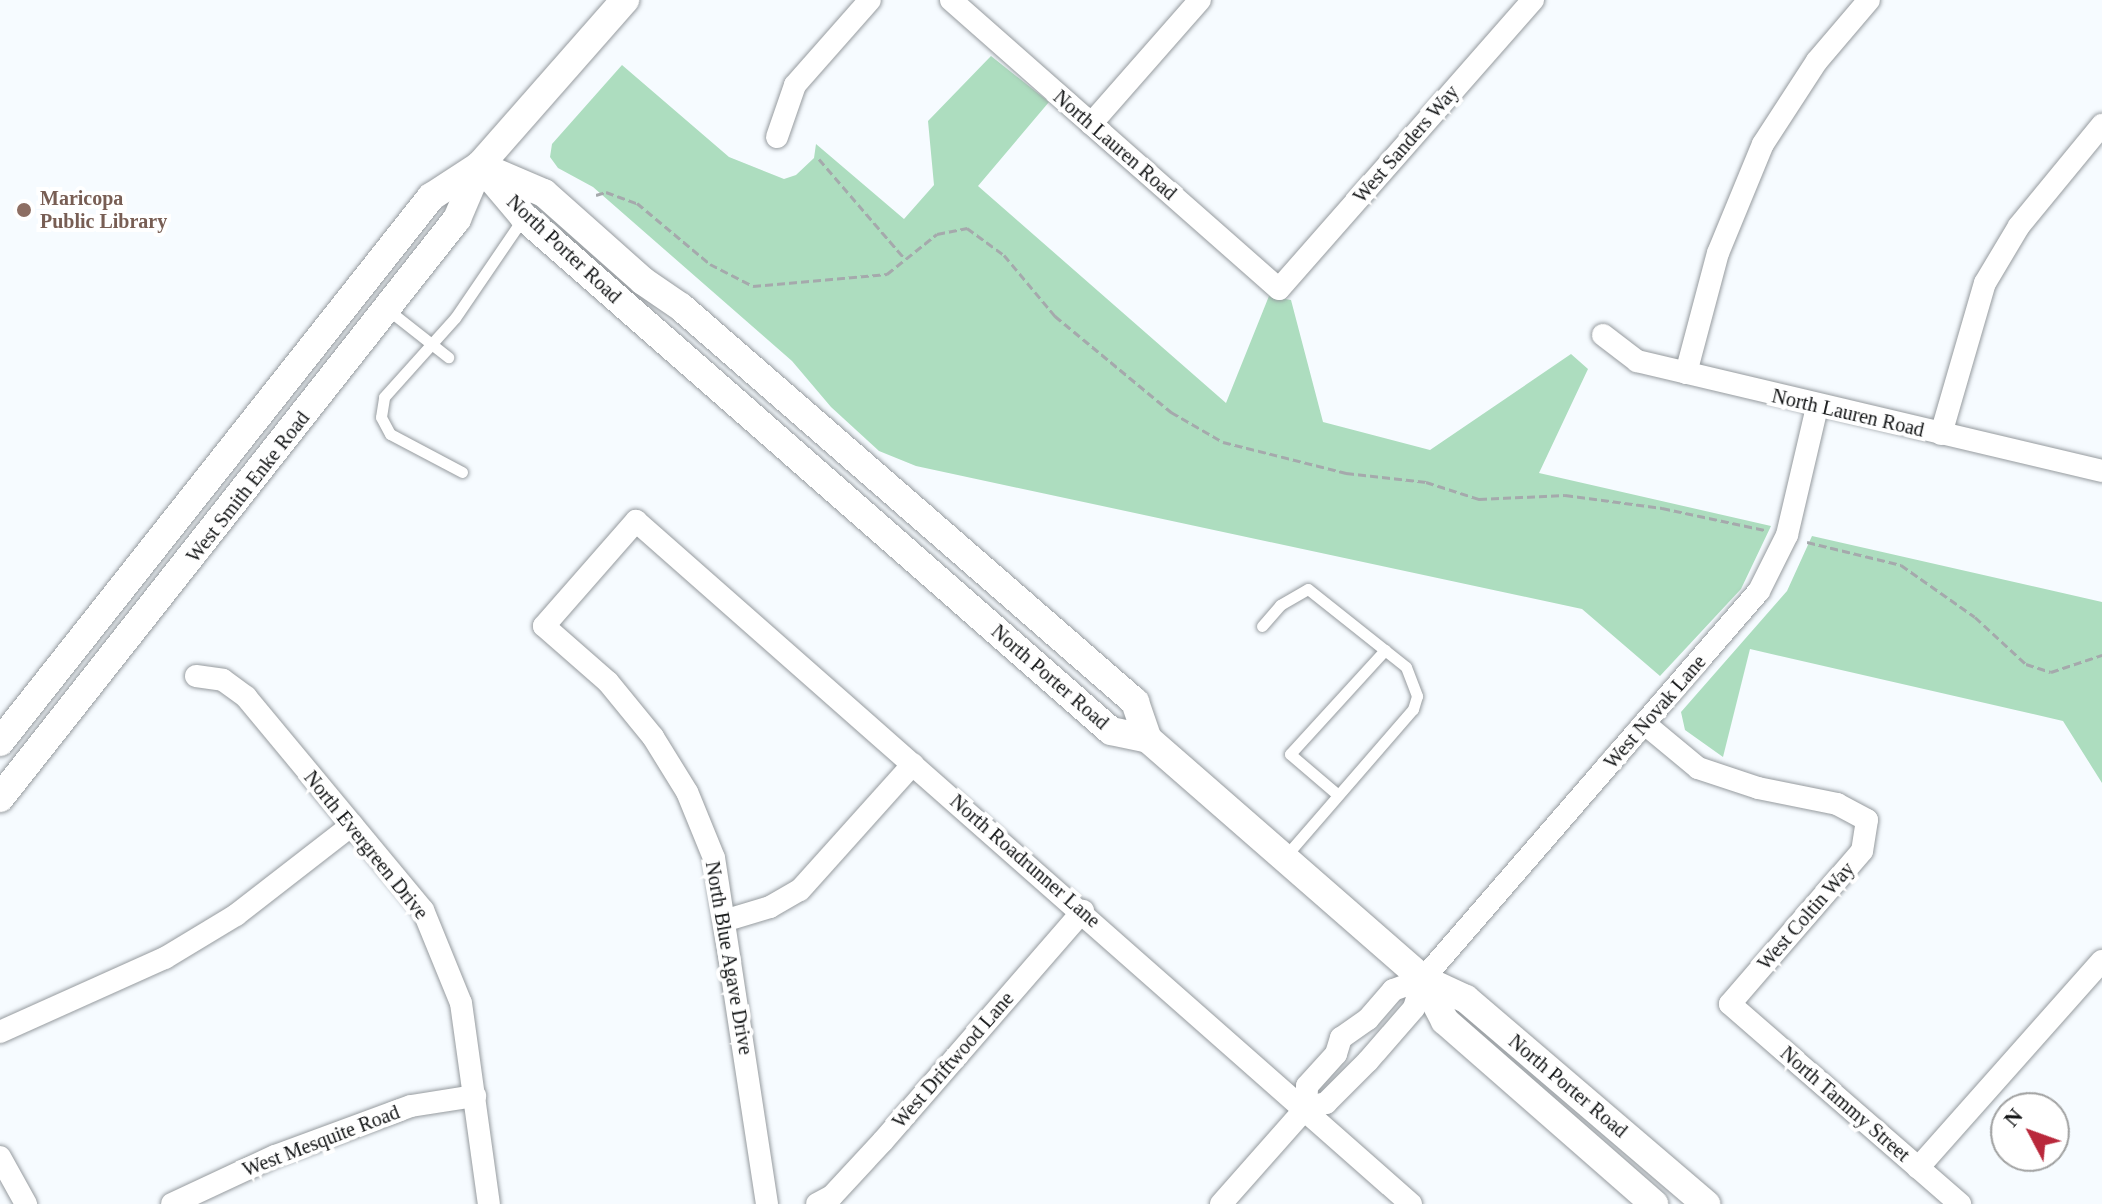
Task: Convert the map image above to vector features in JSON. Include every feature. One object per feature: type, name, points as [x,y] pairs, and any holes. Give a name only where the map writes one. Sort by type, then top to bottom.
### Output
[{"type":"street","name":"West Smith Enke Road","points":[[0,742],[431,197],[480,165],[625,0]]},
{"type":"street","points":[[777,137],[795,85],[870,0]]},
{"type":"street","name":"North Lauren Road","points":[[951,0],[1279,289]]},
{"type":"street","points":[[1091,124],[1200,0]]},
{"type":"street","name":"West Sanders Way","points":[[1279,289],[1533,0]]},
{"type":"street","points":[[1686,373],[1718,253],[1763,144],[1817,61],[1869,0]]},
{"type":"street","points":[[1941,434],[1985,283],[2019,226],[2102,125]]},
{"type":"street","name":"West Smith Enke Road","points":[[0,798],[457,219],[480,165]]},
{"type":"street","name":"North Porter Road","points":[[480,165],[524,217],[1111,731],[1148,739],[1423,979],[1466,999],[1706,1204]]},
{"type":"street","name":"North Porter Road","points":[[480,165],[544,193],[643,281],[681,307],[1135,702],[1148,739]]},
{"type":"street","name":"North Lauren Road","points":[[1603,335],[1637,361],[1817,407],[2102,471]]},
{"type":"street","name":"West Novak Lane","points":[[1423,979],[1759,591],[1787,535],[1817,407]]},
{"type":"street","name":"North Blue Agave Drive","points":[[636,521],[544,626],[608,682],[653,737],[687,792],[714,858],[727,920],[767,1204]]},
{"type":"street","name":"North Roadrunner Lane","points":[[636,521],[1083,911],[1411,1204]]},
{"type":"street","name":"North Evergreen Drive","points":[[196,676],[223,680],[246,697],[423,910],[443,952],[461,1003],[489,1204]]},
{"type":"street","name":"West Coltin Way","points":[[1645,724],[1698,768],[1758,788],[1837,804],[1867,820],[1862,851],[1730,1004]]},
{"type":"street","points":[[727,920],[770,907],[800,890],[913,764]]},
{"type":"street","points":[[0,1032],[165,958],[236,915],[352,825]]},
{"type":"street","name":"West Driftwood Lane","points":[[817,1204],[832,1196],[883,1141],[1083,911]]},
{"type":"street","points":[[1918,1168],[2102,961]]},
{"type":"street","name":"North Porter Road","points":[[1423,979],[1445,1021],[1654,1204]]},
{"type":"street","points":[[1306,1108],[1307,1086],[1336,1054],[1341,1038],[1368,1019],[1393,990],[1423,979]]},
{"type":"street","points":[[1221,1204],[1306,1108],[1326,1103],[1368,1061],[1414,1008],[1423,979]]},
{"type":"street","name":"North Tammy Street","points":[[1730,1004],[1960,1204]]},
{"type":"street","name":"West Mesquite Road","points":[[172,1204],[275,1156],[411,1106],[475,1096]]},
{"type":"street","points":[[0,1157],[26,1204]]},
{"type":"lane","points":[[462,472],[409,447],[390,434],[381,417],[384,397],[432,347],[524,217]]},
{"type":"lane","points":[[386,309],[448,357]]},
{"type":"lane","points":[[1262,626],[1280,605],[1308,589],[1406,667],[1415,685],[1413,709],[1285,858]]},
{"type":"lane","points":[[1338,795],[1290,754],[1385,650]]},
{"type":"path","points":[[819,159],[906,260]]},
{"type":"path","points":[[596,195],[606,192],[637,203],[710,264],[753,286],[887,274],[948,229],[967,228],[980,234],[1055,316],[1171,412],[1240,448],[1379,479],[1426,482],[1479,499],[1565,495],[1662,508],[1787,535],[1901,565],[1964,609],[2026,664],[2051,672],[2102,655]]},
{"type":"green space","points":[[991,56],[1049,102],[978,186],[1226,403],[1269,296],[1291,300],[1323,422],[1430,450],[1571,354],[1588,369],[1539,473],[1771,526],[1741,589],[1660,676],[1582,609],[916,466],[879,451],[831,407],[792,361],[593,187],[558,168],[550,157],[552,144],[622,65],[729,157],[784,179],[796,175],[814,158],[816,144],[904,219],[934,185],[928,121]]},
{"type":"green space","points":[[1812,536],[2102,602],[2102,783],[2063,721],[1750,649],[1723,757],[1685,730],[1681,712],[1787,591]]},
{"type":"place","name":"Maricopa Public Library","points":[[24,210]]}]
